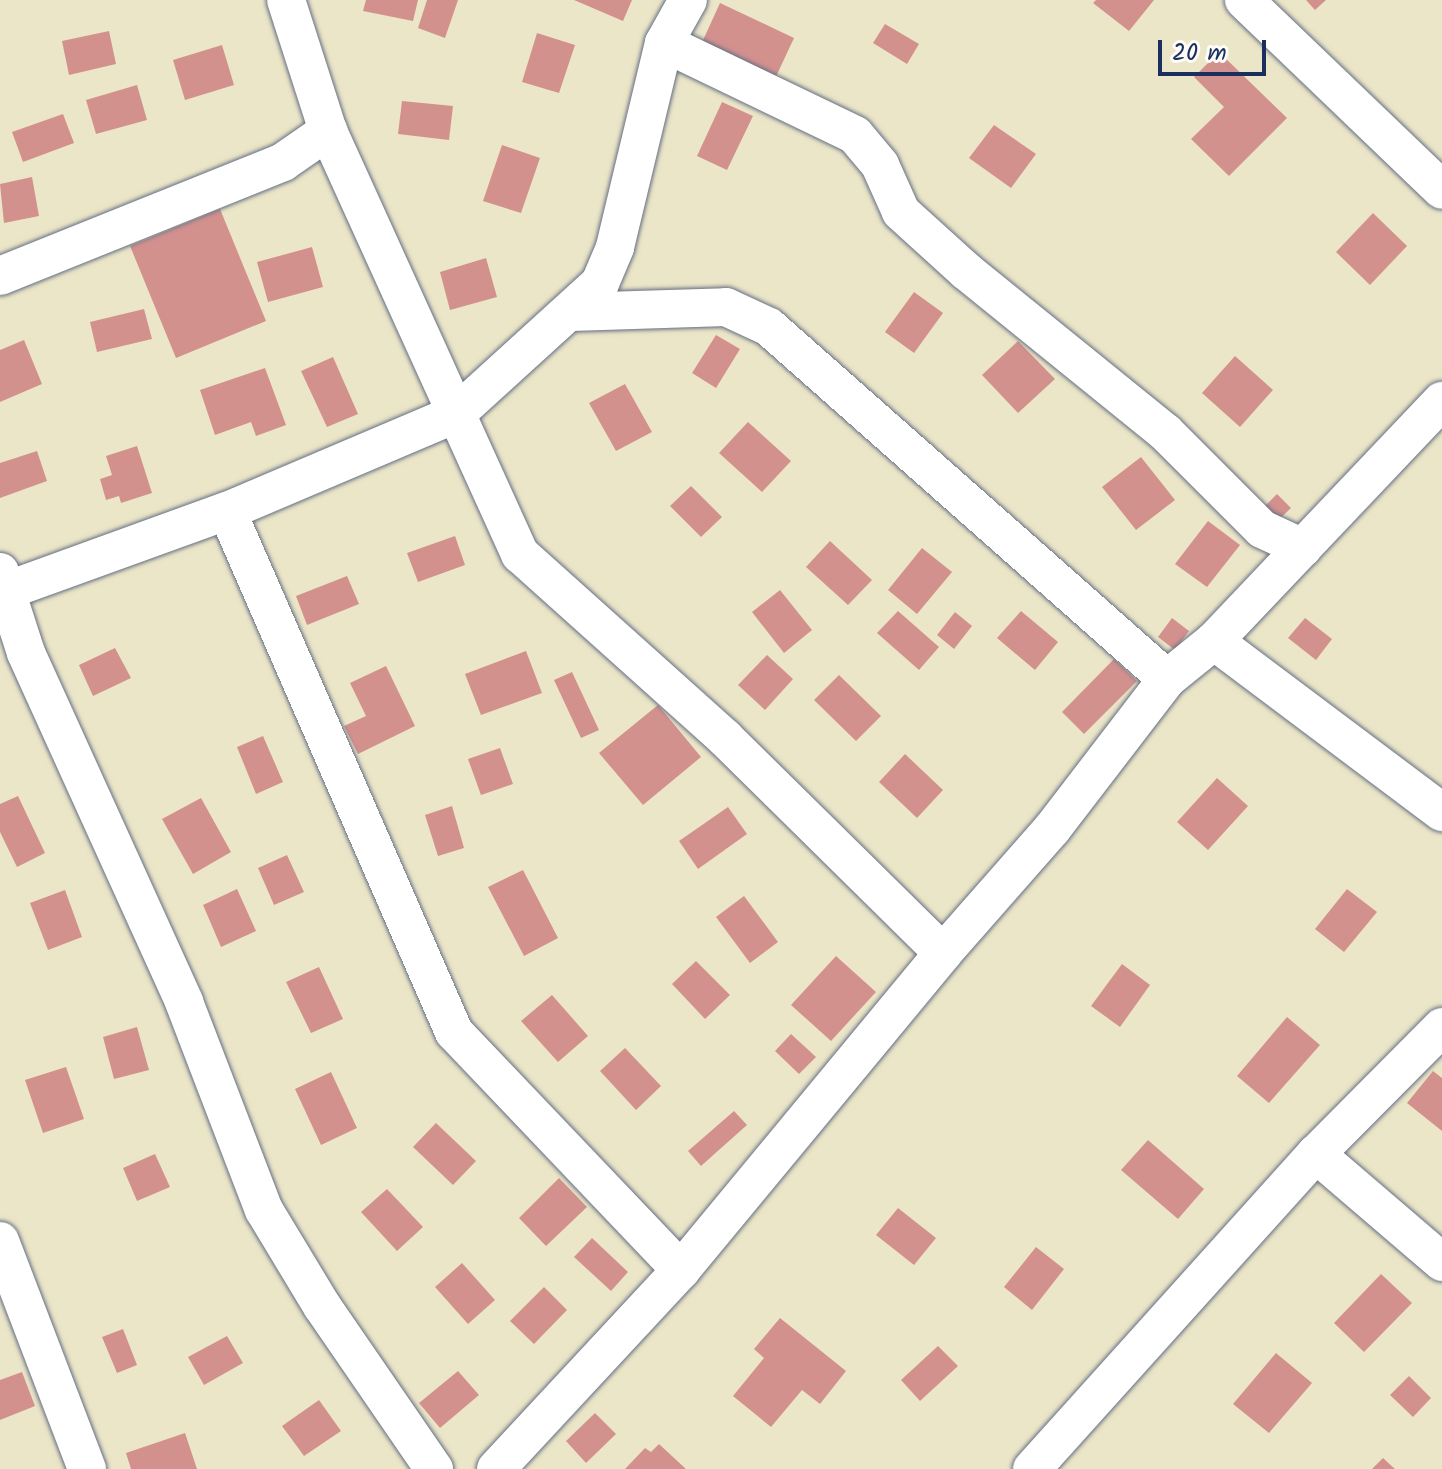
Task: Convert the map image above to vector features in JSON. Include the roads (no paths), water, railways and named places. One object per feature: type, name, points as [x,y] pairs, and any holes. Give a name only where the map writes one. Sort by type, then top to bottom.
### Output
[{"type":"street","points":[[286,0],[328,131],[520,554],[725,738],[943,953]]},
{"type":"street","points":[[434,1469],[322,1306],[264,1210],[184,1002],[26,653],[3,585],[227,511],[456,414],[600,283],[615,247],[664,43],[688,0]]},
{"type":"street","points":[[1244,0],[1442,190]]},
{"type":"street","points":[[664,43],[855,135],[880,165],[901,212],[966,271],[1165,432],[1262,529],[1303,548]]},
{"type":"street","points":[[0,276],[283,162],[328,131]]},
{"type":"street","points":[[571,312],[726,307],[769,327],[1167,679]]},
{"type":"street","points":[[496,1469],[681,1270],[943,953],[1052,829],[1167,679],[1214,641],[1442,401]]},
{"type":"street","points":[[227,511],[454,1032],[681,1270]]},
{"type":"street","points":[[1214,641],[1442,812]]},
{"type":"street","points":[[1032,1469],[1316,1154],[1442,1027]]},
{"type":"street","points":[[1316,1154],[1442,1262]]},
{"type":"street","points":[[0,1241],[87,1469]]}]
